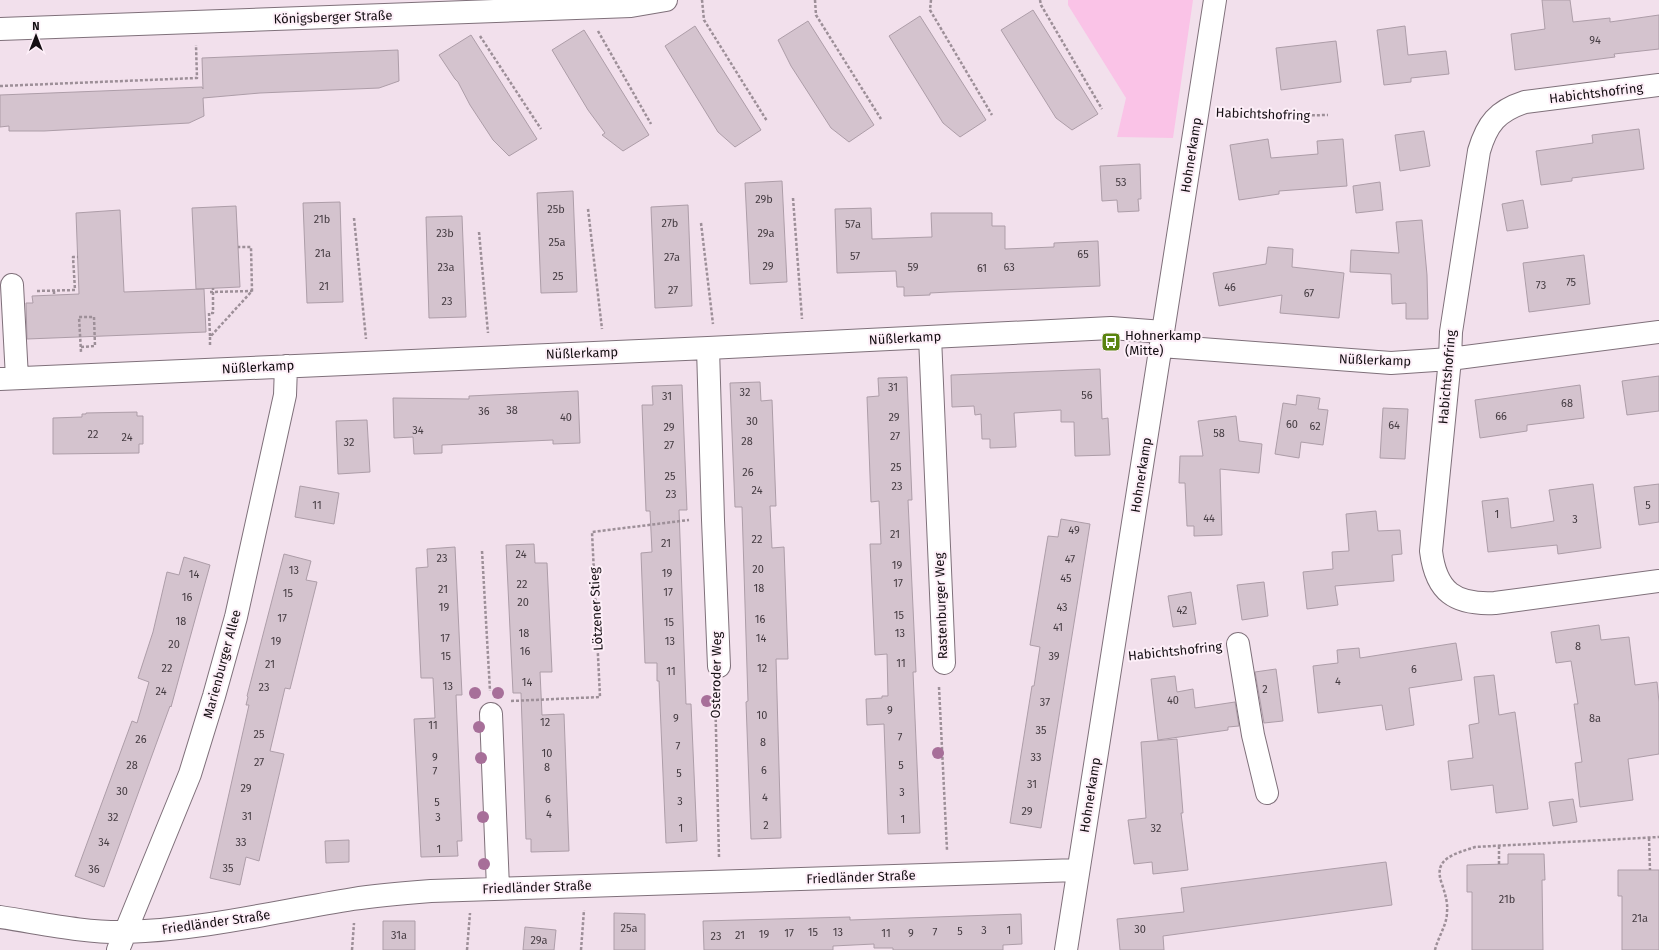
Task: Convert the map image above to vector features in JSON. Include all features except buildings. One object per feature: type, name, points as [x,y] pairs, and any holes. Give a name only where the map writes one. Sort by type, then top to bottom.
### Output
[{"type":"street","name":"Königsberger Straße","points":[[0,29],[631,6],[666,0]]},
{"type":"street","name":"Hohnerkamp","points":[[1066,950],[1215,0]]},
{"type":"street","name":"Habichtshofring","points":[[1659,85],[1524,102],[1497,116],[1489,125],[1479,150],[1454,305],[1431,551],[1436,574],[1447,591],[1461,600],[1478,604],[1659,581]]},
{"type":"street","points":[[8,378],[12,285]]},
{"type":"street","name":"Nüßlerkamp","points":[[8,378],[712,348],[1111,328],[1162,339],[1391,363],[1450,358],[1659,332]]},
{"type":"street","name":"Rastenburger Weg","points":[[930,337],[944,663]]},
{"type":"street","name":"Osteroder Weg","points":[[712,348],[713,520],[719,666]]},
{"type":"street","name":"Marienburger Allee","points":[[122,941],[190,774],[214,696],[236,617],[285,395],[286,366]]},
{"type":"street","points":[[1238,644],[1253,736],[1267,793]]},
{"type":"street","points":[[491,708],[498,888]]},
{"type":"street","name":"Friedländer Straße","points":[[0,917],[87,930],[122,941],[151,931],[243,919],[354,899],[431,891],[1078,870]]},
{"type":"path","points":[[702,0],[704,20],[767,122]]},
{"type":"path","points":[[815,0],[816,15],[881,119]]},
{"type":"path","points":[[931,0],[930,10],[992,115]]},
{"type":"path","points":[[1040,0],[1041,5],[1102,109]]},
{"type":"path","points":[[596,7],[597,29],[651,124]]},
{"type":"path","points":[[467,12],[478,32],[541,129]]},
{"type":"path","points":[[0,86],[197,78],[196,22]]},
{"type":"path","name":"Habichtshofring","points":[[1198,112],[1266,116],[1328,115]]},
{"type":"path","points":[[793,198],[804,343]]},
{"type":"path","points":[[588,209],[605,352]]},
{"type":"path","points":[[354,218],[368,362]]},
{"type":"path","points":[[701,223],[712,348]]},
{"type":"path","points":[[479,232],[491,357]]},
{"type":"path","points":[[210,337],[252,291],[251,246],[238,246]]},
{"type":"path","points":[[35,292],[75,290],[73,257],[78,257]]},
{"type":"path","points":[[210,369],[209,313],[213,313],[213,288]]},
{"type":"path","points":[[210,292],[252,291]]},
{"type":"path","points":[[81,347],[95,346],[94,317],[79,317],[81,347],[83,375]]},
{"type":"path","name":"Lötzener Stieg","points":[[491,708],[600,697],[592,532],[694,520],[713,520]]},
{"type":"path","points":[[482,551],[491,708]]},
{"type":"path","name":"Habichtshofring","points":[[1112,656],[1136,658],[1238,644]]},
{"type":"path","name":"Rastenburger Weg","points":[[944,663],[939,684],[948,874]]},
{"type":"path","name":"Osteroder Weg","points":[[719,666],[714,692],[720,881]]},
{"type":"path","points":[[1435,950],[1447,918],[1448,909],[1447,899],[1439,878],[1439,867],[1444,860],[1455,854],[1475,848],[1659,837]]},
{"type":"path","points":[[1650,838],[1650,870]]},
{"type":"path","points":[[1499,864],[1500,846]]},
{"type":"path","points":[[581,950],[586,885]]},
{"type":"path","points":[[467,950],[472,889]]},
{"type":"shaded area","points":[[1068,0],[1193,0],[1173,138],[1117,137],[1126,98],[1068,5]]},
{"type":"place","name":"Hohnerkamp (Mitte)","points":[[1111,342]]}]
